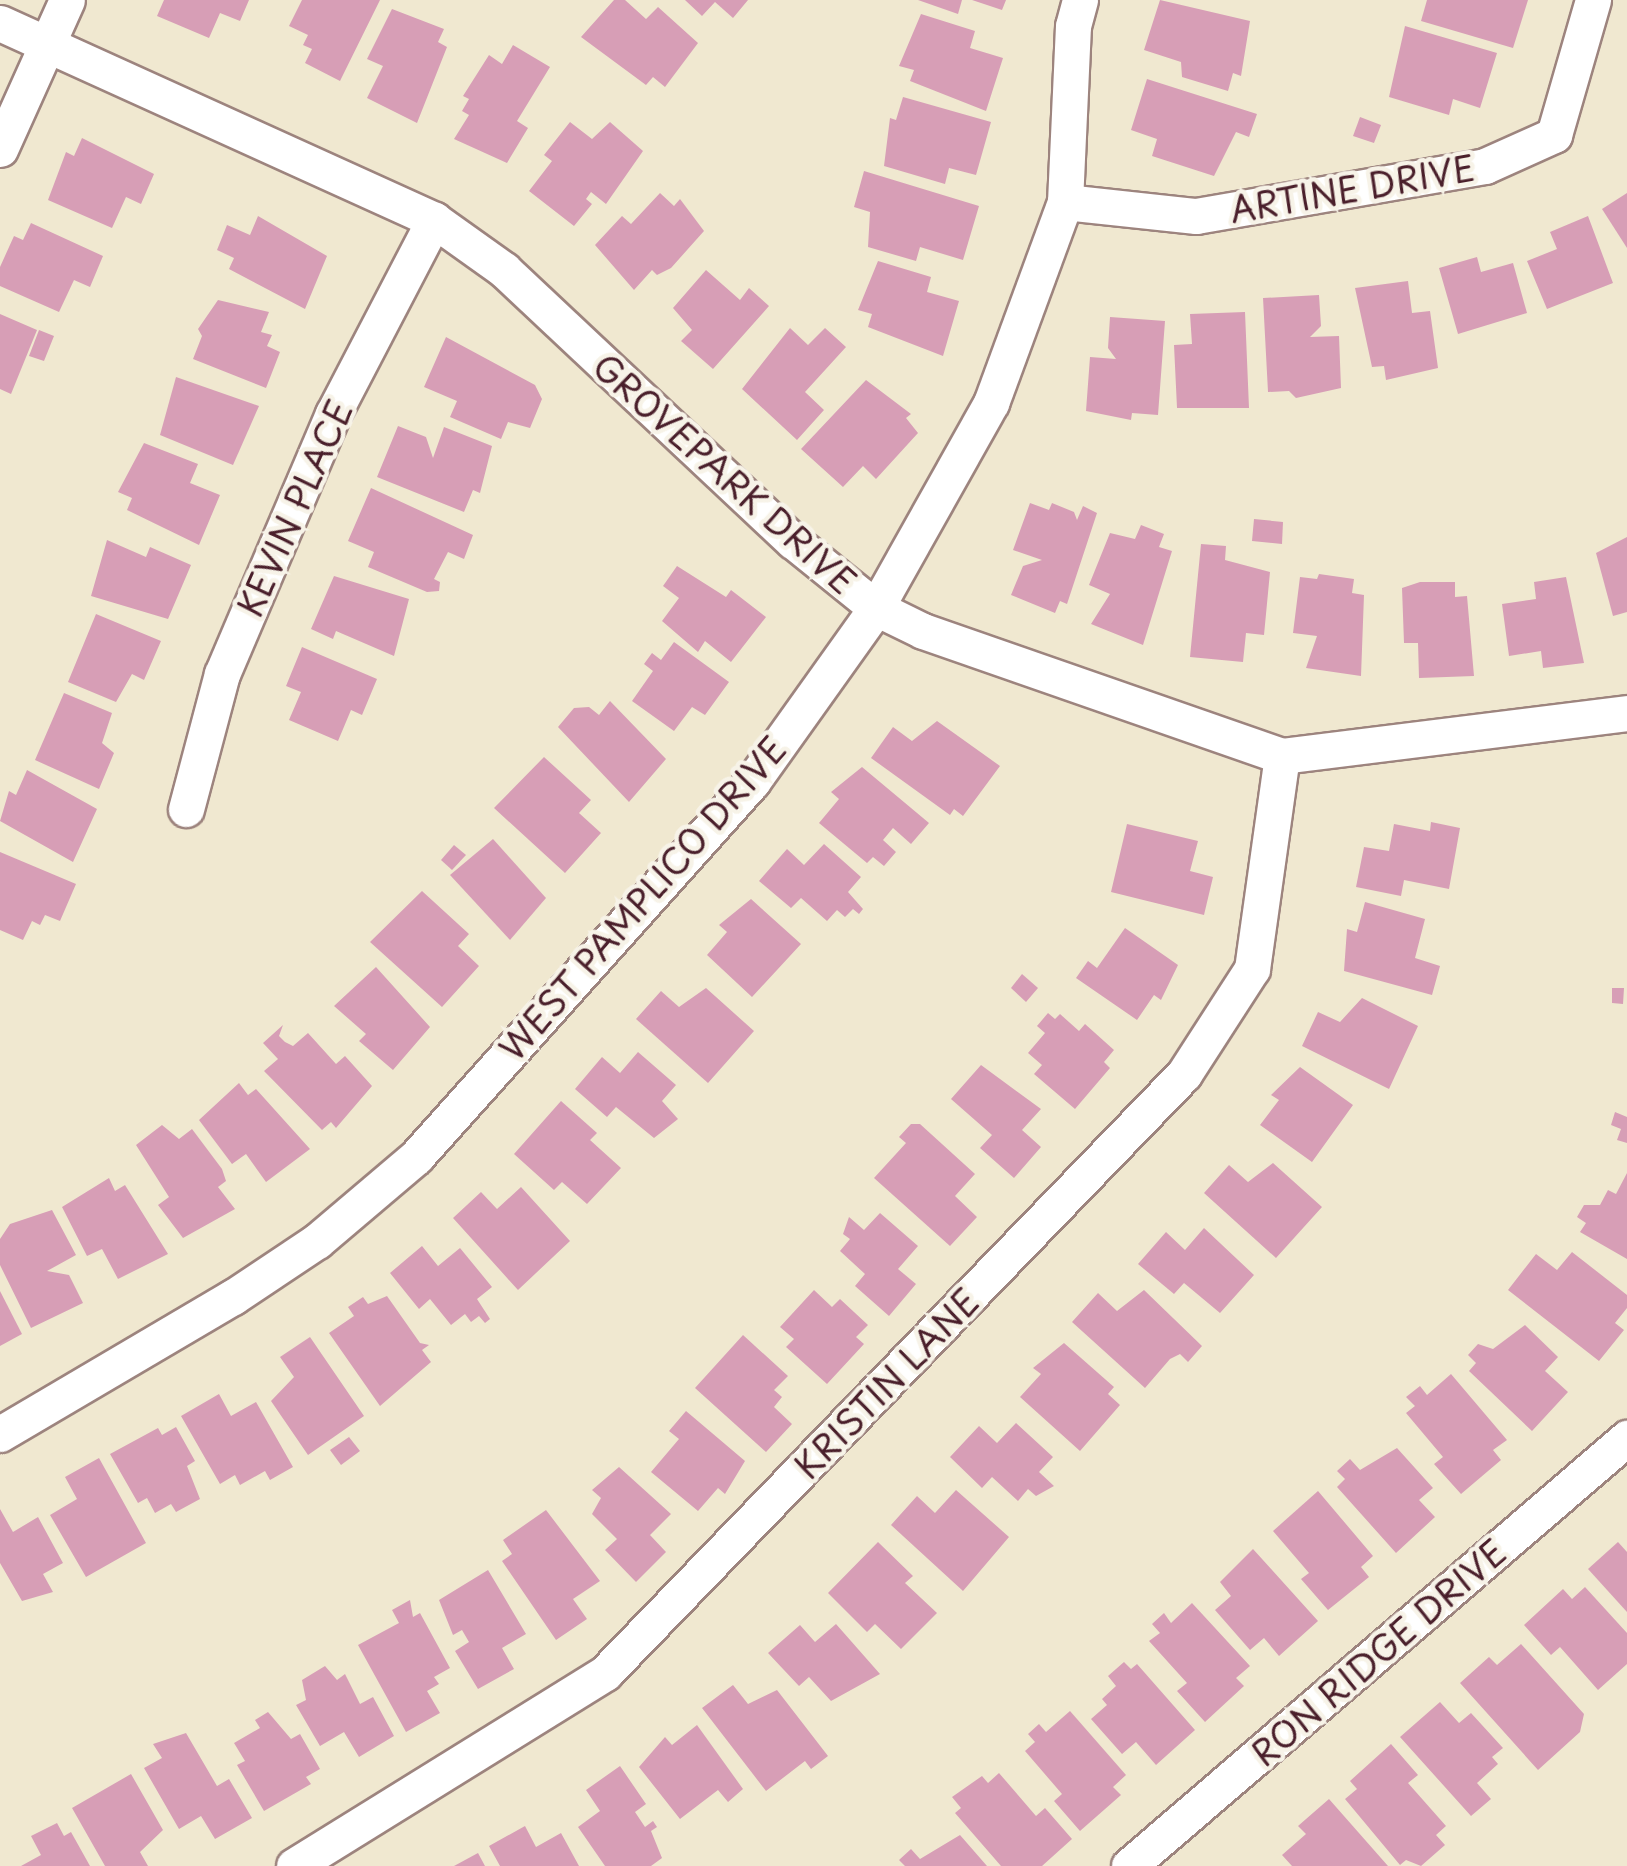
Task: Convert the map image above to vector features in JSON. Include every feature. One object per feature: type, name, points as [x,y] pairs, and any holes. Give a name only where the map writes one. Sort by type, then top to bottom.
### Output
[{"type":"street","points":[[0,149],[68,0]]},
{"type":"street","name":"WEST PAMPLICO DRIVE","points":[[0,1434],[233,1297],[317,1241],[416,1156],[752,782],[876,608],[991,403],[1065,202],[1073,26],[1080,0]]},
{"type":"street","name":"ARTINE DRIVE","points":[[1065,202],[1196,216],[1485,166],[1554,135],[1593,0]]},
{"type":"street","name":"GROVEPARK DRIVE","points":[[0,23],[434,220],[504,270],[793,541],[876,608],[923,631],[1282,756],[1627,712]]},
{"type":"street","name":"KEVIN PLACE","points":[[186,808],[230,656],[333,414],[434,220]]},
{"type":"street","name":"KRISTIN LANE","points":[[294,1866],[605,1673],[1184,1074],[1252,969],[1282,756]]},
{"type":"street","name":"RON RIDGE DRIVE","points":[[1129,1866],[1627,1438]]},
{"type":"building","points":[[164,0],[249,0],[240,21],[220,13],[209,38],[157,16]]},
{"type":"building","points":[[302,0],[380,0],[340,81],[305,63],[312,49],[303,45],[308,35],[289,26]]},
{"type":"building","points":[[614,0],[625,0],[646,19],[658,7],[698,43],[665,87],[653,77],[646,85],[581,37]]},
{"type":"building","points":[[685,0],[748,0],[733,18],[715,2],[702,16]]},
{"type":"building","points":[[918,0],[962,0],[958,14]]},
{"type":"building","points":[[972,0],[1006,0],[1002,10]]},
{"type":"building","points":[[1160,0],[1250,21],[1241,76],[1233,73],[1228,91],[1182,77],[1181,62],[1144,50]]},
{"type":"building","points":[[1427,0],[1528,0],[1513,48],[1421,21]]},
{"type":"building","points":[[392,9],[444,29],[438,42],[447,47],[417,123],[367,98],[383,66],[367,59]]},
{"type":"building","points":[[921,14],[975,31],[970,48],[1003,58],[986,111],[910,81],[914,70],[899,66]]},
{"type":"building","points":[[1405,26],[1497,53],[1480,108],[1453,99],[1449,115],[1389,97]]},
{"type":"building","points":[[513,45],[550,67],[517,121],[528,128],[507,163],[454,139],[469,115],[462,111],[469,99],[463,96],[489,55],[502,64]]},
{"type":"building","points":[[1147,79],[1257,114],[1249,137],[1236,132],[1214,176],[1152,156],[1157,139],[1131,130]]},
{"type":"building","points":[[903,97],[991,122],[976,175],[949,168],[945,184],[884,166],[890,118],[896,120]]},
{"type":"building","points":[[1360,117],[1381,125],[1374,143],[1353,136]]},
{"type":"building","points":[[570,122],[592,139],[610,122],[643,151],[606,204],[591,192],[586,199],[592,204],[574,226],[529,191],[552,161],[544,155]]},
{"type":"building","points":[[82,138],[154,174],[141,204],[126,197],[112,228],[48,200],[66,152],[74,156]]},
{"type":"building","points":[[864,171],[979,206],[963,260],[920,247],[916,261],[868,247],[870,212],[854,207]]},
{"type":"building","points":[[660,193],[674,206],[680,199],[704,231],[671,268],[657,275],[652,270],[634,290],[595,245],[622,216],[631,224]]},
{"type":"building","points":[[1627,193],[1627,248],[1602,209]]},
{"type":"building","points":[[258,216],[327,256],[305,309],[229,269],[234,258],[217,250],[227,225],[250,235]]},
{"type":"building","points":[[1588,216],[1613,283],[1547,309],[1527,261],[1557,249],[1550,232]]},
{"type":"building","points":[[31,223],[103,256],[90,287],[74,280],[59,312],[0,286],[0,267],[14,236],[23,240]]},
{"type":"building","points":[[1477,257],[1481,272],[1513,263],[1527,313],[1458,334],[1439,268]]},
{"type":"building","points":[[878,261],[931,277],[927,292],[959,301],[943,356],[868,327],[872,314],[858,310]]},
{"type":"building","points":[[706,270],[740,300],[749,288],[769,306],[713,369],[681,341],[692,330],[673,308]]},
{"type":"building","points":[[1408,281],[1412,313],[1430,311],[1438,368],[1386,380],[1384,366],[1372,367],[1355,288]]},
{"type":"building","points":[[1319,295],[1321,326],[1310,337],[1339,336],[1341,388],[1296,398],[1289,391],[1268,392],[1263,298]]},
{"type":"building","points":[[218,300],[269,312],[261,332],[272,335],[267,346],[280,352],[266,388],[193,359],[202,336],[198,329]]},
{"type":"building","points":[[1245,312],[1249,408],[1177,408],[1174,345],[1192,344],[1190,314]]},
{"type":"building","points":[[0,314],[37,330],[11,394],[0,389]]},
{"type":"building","points":[[1110,317],[1165,321],[1158,415],[1132,413],[1131,420],[1086,411],[1090,357],[1116,359],[1108,348]]},
{"type":"building","points":[[790,328],[808,345],[825,328],[846,347],[805,392],[824,410],[797,440],[742,389]]},
{"type":"building","points":[[39,330],[54,336],[44,361],[29,356]]},
{"type":"building","points":[[446,337],[535,385],[542,399],[530,428],[508,422],[501,439],[450,417],[457,401],[424,387]]},
{"type":"building","points":[[176,377],[259,406],[233,465],[160,435]]},
{"type":"building","points":[[866,380],[911,414],[906,418],[918,433],[876,479],[863,466],[843,487],[801,449]]},
{"type":"building","points":[[398,426],[426,437],[433,458],[444,427],[492,446],[480,493],[473,490],[464,512],[377,477]]},
{"type":"building","points":[[144,443],[198,464],[190,483],[220,495],[199,545],[127,510],[132,498],[118,492]]},
{"type":"building","points":[[371,488],[473,535],[464,559],[448,552],[434,579],[440,582],[439,591],[427,592],[368,567],[374,552],[348,541]]},
{"type":"building","points":[[1030,503],[1049,510],[1052,503],[1074,512],[1077,520],[1083,506],[1097,513],[1067,604],[1060,601],[1055,613],[1011,595],[1023,566],[1042,560],[1013,550]]},
{"type":"building","points":[[1254,519],[1283,522],[1282,544],[1252,541]]},
{"type":"building","points":[[1141,525],[1164,534],[1159,547],[1172,551],[1143,645],[1091,624],[1110,594],[1089,585],[1110,533],[1135,539]]},
{"type":"building","points":[[1627,537],[1627,612],[1613,616],[1596,553]]},
{"type":"building","points":[[107,540],[146,557],[150,547],[191,565],[168,619],[91,596]]},
{"type":"building","points":[[1201,544],[1226,546],[1225,560],[1270,572],[1264,635],[1246,633],[1243,662],[1190,657]]},
{"type":"building","points":[[677,566],[726,597],[731,590],[766,617],[731,662],[705,641],[698,652],[662,621],[679,598],[663,586]]},
{"type":"building","points":[[1319,574],[1354,579],[1352,593],[1364,595],[1361,676],[1306,668],[1317,636],[1293,633],[1300,577],[1317,579]]},
{"type":"building","points":[[334,576],[409,599],[394,656],[336,631],[333,639],[311,629]]},
{"type":"building","points":[[1566,577],[1584,663],[1543,668],[1541,651],[1509,656],[1502,604],[1536,599],[1534,582]]},
{"type":"building","points":[[1420,582],[1455,582],[1455,597],[1467,596],[1474,676],[1419,678],[1418,643],[1404,643],[1402,588]]},
{"type":"building","points":[[96,614],[161,641],[144,680],[132,674],[116,702],[68,682]]},
{"type":"building","points":[[674,642],[729,682],[705,715],[692,707],[674,731],[632,701],[653,671],[644,664],[652,653],[661,660]]},
{"type":"building","points":[[302,647],[377,679],[362,715],[351,710],[338,741],[289,720],[301,692],[286,686]]},
{"type":"building","points":[[64,693],[112,713],[102,743],[114,753],[99,789],[35,760]]},
{"type":"building","points":[[610,701],[666,759],[629,802],[558,727],[574,708],[589,707],[599,715]]},
{"type":"building","points":[[937,721],[1000,766],[963,816],[954,809],[950,815],[871,758],[893,727],[912,741]]},
{"type":"building","points":[[544,757],[591,800],[579,813],[601,833],[565,873],[494,808]]},
{"type":"building","points":[[862,767],[929,823],[911,844],[893,828],[883,840],[896,852],[884,866],[873,857],[867,863],[819,823],[839,799],[831,792]]},
{"type":"building","points":[[27,770],[97,809],[73,862],[0,821],[9,791],[16,795]]},
{"type":"building","points":[[1431,822],[1460,828],[1449,889],[1404,880],[1401,896],[1356,887],[1364,847],[1389,851],[1394,824],[1430,831]]},
{"type":"building","points":[[1127,824],[1198,841],[1190,871],[1213,877],[1204,915],[1111,892]]},
{"type":"building","points":[[493,839],[546,898],[510,940],[450,875]]},
{"type":"building","points":[[824,844],[861,877],[848,892],[863,909],[859,914],[853,909],[845,917],[837,910],[827,921],[801,898],[791,908],[759,881],[787,849],[804,865]]},
{"type":"building","points":[[454,845],[466,855],[452,870],[441,860]]},
{"type":"building","points":[[0,852],[76,884],[60,921],[45,915],[40,925],[32,921],[23,940],[0,930]]},
{"type":"building","points":[[422,891],[469,934],[458,946],[479,966],[442,1007],[370,942]]},
{"type":"building","points":[[751,899],[801,944],[752,997],[707,955],[727,932],[719,925]]},
{"type":"building","points":[[1365,902],[1425,919],[1415,958],[1440,966],[1432,995],[1344,971],[1347,929],[1357,932]]},
{"type":"building","points":[[1125,928],[1178,965],[1161,1000],[1154,995],[1137,1020],[1076,978],[1088,961],[1097,968]]},
{"type":"building","points":[[376,967],[430,1027],[393,1070],[359,1041],[366,1034],[334,1006]]},
{"type":"building","points":[[1022,974],[1038,988],[1026,1002],[1011,988]]},
{"type":"building","points":[[706,988],[754,1031],[708,1083],[636,1019],[661,991],[679,1007]]},
{"type":"building","points":[[1612,988],[1624,988],[1623,1004],[1612,1003]]},
{"type":"building","points":[[1362,998],[1418,1026],[1389,1089],[1302,1046],[1318,1012],[1340,1022]]},
{"type":"building","points":[[1048,1013],[1055,1019],[1060,1014],[1079,1031],[1085,1024],[1114,1050],[1104,1062],[1110,1068],[1075,1109],[1034,1074],[1042,1065],[1028,1053],[1045,1033],[1037,1026]]},
{"type":"building","points":[[283,1025],[279,1036],[285,1042],[293,1046],[308,1033],[336,1064],[345,1056],[372,1086],[336,1128],[331,1122],[322,1130],[264,1071],[278,1059],[263,1043]]},
{"type":"building","points":[[638,1052],[676,1085],[662,1101],[678,1119],[654,1138],[616,1107],[607,1117],[575,1089],[602,1057],[620,1073]]},
{"type":"building","points":[[981,1065],[1041,1109],[1022,1130],[1041,1147],[1014,1178],[980,1148],[992,1135],[951,1099]]},
{"type":"building","points":[[1300,1067],[1353,1105],[1312,1162],[1260,1125],[1279,1100],[1271,1095]]},
{"type":"building","points":[[239,1083],[248,1095],[256,1089],[310,1149],[266,1182],[246,1154],[232,1164],[199,1120]]},
{"type":"building","points":[[561,1101],[597,1133],[590,1140],[621,1168],[587,1204],[562,1182],[554,1190],[514,1154]]},
{"type":"building","points":[[1615,1112],[1627,1117],[1627,1143],[1617,1140],[1621,1129],[1611,1125]]},
{"type":"building","points":[[911,1124],[920,1124],[975,1174],[955,1196],[977,1217],[950,1246],[874,1178],[906,1143],[899,1137]]},
{"type":"building","points":[[162,1125],[179,1139],[192,1129],[222,1169],[226,1181],[218,1187],[235,1209],[183,1238],[158,1205],[169,1197],[136,1145]]},
{"type":"building","points":[[1273,1163],[1322,1207],[1276,1258],[1204,1193],[1229,1165],[1248,1182]]},
{"type":"building","points":[[1627,1173],[1627,1259],[1580,1232],[1586,1223],[1577,1217],[1584,1205],[1600,1205],[1608,1190],[1616,1194]]},
{"type":"building","points":[[109,1178],[115,1191],[125,1185],[168,1254],[118,1279],[102,1249],[87,1256],[62,1207]]},
{"type":"building","points":[[521,1187],[570,1241],[518,1290],[453,1218],[481,1192],[497,1209]]},
{"type":"building","points":[[52,1210],[76,1255],[47,1271],[69,1275],[83,1303],[31,1328],[0,1265],[0,1239],[10,1224]]},
{"type":"building","points":[[880,1213],[918,1246],[898,1269],[916,1284],[889,1316],[855,1286],[865,1274],[840,1251],[850,1239],[843,1234],[849,1217],[864,1230]]},
{"type":"building","points":[[1204,1228],[1254,1275],[1220,1313],[1184,1283],[1174,1294],[1138,1264],[1166,1232],[1185,1250]]},
{"type":"building","points":[[422,1246],[438,1266],[460,1248],[492,1287],[477,1299],[490,1319],[485,1323],[479,1316],[471,1322],[465,1314],[451,1325],[430,1299],[419,1309],[390,1273]]},
{"type":"building","points":[[1572,1252],[1627,1295],[1627,1308],[1615,1323],[1624,1330],[1599,1361],[1508,1290],[1536,1254],[1557,1270]]},
{"type":"building","points":[[814,1290],[832,1307],[840,1299],[868,1325],[856,1337],[864,1344],[827,1384],[786,1347],[794,1339],[780,1327]]},
{"type":"building","points":[[1144,1290],[1202,1346],[1188,1362],[1180,1354],[1170,1359],[1145,1388],[1072,1322],[1098,1293],[1117,1311]]},
{"type":"building","points":[[0,1291],[22,1334],[0,1346]]},
{"type":"building","points":[[387,1296],[420,1343],[429,1345],[422,1350],[431,1362],[380,1406],[329,1333],[354,1316],[348,1307],[363,1297],[368,1304]]},
{"type":"building","points":[[1525,1325],[1558,1357],[1545,1371],[1568,1392],[1532,1431],[1469,1371],[1476,1363],[1468,1355],[1478,1344],[1493,1349]]},
{"type":"building","points":[[743,1335],[788,1376],[774,1390],[782,1397],[774,1407],[792,1424],[766,1452],[695,1388]]},
{"type":"building","points":[[310,1337],[364,1416],[308,1455],[271,1401],[294,1377],[280,1357]]},
{"type":"building","points":[[1064,1343],[1114,1387],[1108,1394],[1120,1405],[1080,1451],[1020,1397],[1041,1374],[1033,1368]]},
{"type":"building","points":[[1451,1374],[1507,1440],[1493,1450],[1501,1460],[1461,1494],[1434,1464],[1443,1457],[1406,1413],[1415,1406],[1406,1397],[1420,1386],[1427,1395]]},
{"type":"building","points":[[219,1394],[231,1416],[256,1402],[293,1467],[270,1480],[265,1471],[240,1485],[235,1475],[220,1484],[181,1416]]},
{"type":"building","points":[[686,1411],[745,1461],[725,1494],[718,1488],[698,1511],[651,1472],[679,1439],[669,1431]]},
{"type":"building","points":[[1016,1423],[1053,1457],[1039,1472],[1054,1486],[1036,1496],[1028,1489],[1018,1501],[992,1477],[982,1488],[950,1457],[979,1426],[997,1443]]},
{"type":"building","points":[[176,1427],[195,1461],[187,1466],[200,1499],[176,1512],[171,1504],[155,1513],[147,1498],[138,1503],[110,1454],[158,1428],[162,1435]]},
{"type":"building","points":[[349,1437],[360,1451],[341,1465],[330,1450]]},
{"type":"building","points":[[1397,1448],[1433,1488],[1419,1500],[1435,1517],[1396,1553],[1337,1487],[1345,1479],[1337,1471],[1350,1459],[1360,1470]]},
{"type":"building","points":[[99,1458],[146,1543],[86,1577],[50,1515],[77,1499],[65,1477]]},
{"type":"building","points":[[619,1467],[671,1514],[650,1535],[666,1552],[636,1582],[605,1550],[617,1539],[592,1514],[601,1498],[592,1490]]},
{"type":"building","points":[[956,1490],[1009,1537],[963,1591],[891,1525],[917,1496],[935,1513]]},
{"type":"building","points":[[1318,1491],[1373,1556],[1361,1567],[1369,1577],[1328,1610],[1301,1579],[1309,1573],[1273,1531]]},
{"type":"building","points":[[0,1509],[13,1532],[38,1517],[63,1563],[43,1574],[53,1592],[22,1601],[0,1563]]},
{"type":"building","points":[[546,1510],[600,1581],[573,1599],[587,1619],[556,1640],[502,1561],[512,1554],[503,1540]]},
{"type":"building","points":[[878,1542],[913,1576],[905,1583],[937,1613],[901,1649],[875,1624],[867,1632],[828,1593]]},
{"type":"building","points":[[1618,1542],[1627,1552],[1627,1612],[1588,1569]]},
{"type":"building","points":[[1253,1549],[1318,1621],[1279,1656],[1264,1638],[1250,1650],[1215,1610],[1231,1596],[1220,1582]]},
{"type":"building","points":[[488,1570],[526,1634],[502,1648],[514,1669],[478,1689],[455,1651],[469,1642],[462,1630],[453,1635],[439,1600]]},
{"type":"building","points":[[1585,1587],[1627,1633],[1627,1664],[1598,1690],[1560,1647],[1551,1655],[1524,1625],[1563,1589],[1572,1599]]},
{"type":"building","points":[[410,1600],[413,1617],[420,1613],[450,1668],[434,1677],[439,1684],[427,1691],[440,1713],[406,1732],[358,1645],[399,1623],[392,1610]]},
{"type":"building","points":[[1192,1603],[1250,1666],[1236,1678],[1244,1686],[1205,1722],[1177,1691],[1187,1683],[1149,1641],[1160,1633],[1152,1624],[1164,1613],[1171,1623]]},
{"type":"building","points":[[836,1624],[880,1674],[831,1701],[809,1677],[799,1686],[768,1653],[800,1625],[815,1642]]},
{"type":"building","points":[[1521,1644],[1584,1714],[1580,1732],[1538,1770],[1460,1683],[1489,1657],[1497,1665]]},
{"type":"building","points":[[1124,1662],[1131,1669],[1137,1664],[1195,1730],[1156,1765],[1136,1742],[1122,1754],[1091,1719],[1107,1705],[1102,1699],[1116,1686],[1108,1676]]},
{"type":"building","points":[[325,1666],[337,1680],[345,1674],[360,1704],[373,1697],[394,1736],[359,1757],[344,1732],[320,1746],[296,1705],[306,1700],[302,1680]]},
{"type":"building","points":[[733,1685],[748,1704],[777,1690],[828,1756],[811,1769],[805,1761],[766,1791],[702,1708]]},
{"type":"building","points":[[1440,1702],[1459,1723],[1471,1713],[1503,1748],[1492,1757],[1498,1764],[1477,1783],[1491,1799],[1471,1816],[1400,1737]]},
{"type":"building","points":[[1070,1711],[1126,1775],[1113,1787],[1121,1795],[1080,1831],[1054,1801],[1062,1794],[1025,1751],[1035,1742],[1028,1734],[1039,1724],[1046,1732]]},
{"type":"building","points":[[268,1712],[291,1739],[300,1734],[320,1769],[306,1777],[311,1784],[264,1811],[237,1765],[245,1761],[234,1743],[260,1728],[255,1720]]},
{"type":"building","points":[[697,1725],[743,1789],[728,1802],[718,1790],[680,1819],[639,1767],[665,1737],[672,1745]]},
{"type":"building","points":[[186,1733],[217,1786],[229,1779],[252,1818],[215,1839],[201,1816],[179,1829],[144,1768],[162,1758],[153,1744]]},
{"type":"building","points":[[1391,1744],[1418,1775],[1408,1783],[1446,1826],[1436,1835],[1445,1845],[1421,1866],[1406,1860],[1400,1865],[1345,1799],[1357,1789],[1350,1781]]},
{"type":"building","points":[[620,1766],[646,1804],[635,1812],[645,1827],[653,1821],[657,1827],[651,1831],[662,1858],[651,1866],[605,1866],[578,1827],[600,1811],[586,1790]]},
{"type":"building","points":[[999,1773],[1036,1816],[1045,1808],[1072,1839],[1042,1866],[1001,1866],[955,1813],[961,1808],[952,1797],[982,1776],[988,1783]]},
{"type":"building","points":[[131,1774],[163,1830],[140,1852],[148,1866],[105,1866],[72,1808]]},
{"type":"building","points":[[1329,1799],[1388,1866],[1292,1866],[1282,1855],[1306,1834],[1298,1826]]},
{"type":"building","points":[[57,1823],[64,1836],[71,1832],[90,1866],[21,1866],[41,1855],[31,1836]]},
{"type":"building","points":[[525,1826],[536,1847],[561,1833],[579,1866],[500,1866],[489,1846]]},
{"type":"building","points":[[960,1835],[987,1866],[905,1866],[899,1860],[911,1849],[920,1859]]},
{"type":"building","points":[[478,1853],[485,1866],[454,1866]]}]
